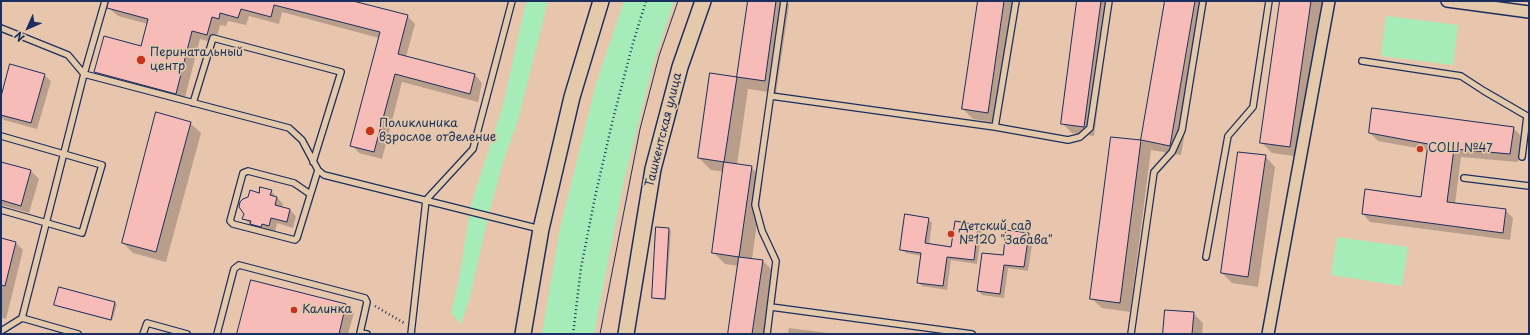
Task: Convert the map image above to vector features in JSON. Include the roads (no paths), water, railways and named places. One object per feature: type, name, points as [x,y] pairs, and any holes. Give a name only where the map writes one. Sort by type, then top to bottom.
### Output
[{"type":"main road","points":[[523,334],[541,229],[572,97],[600,1]]},
{"type":"main road","name":"Ташкентская улица","points":[[626,334],[653,169],[680,67],[703,1]]},
{"type":"street","points":[[1268,334],[1329,1]]},
{"type":"street","points":[[1447,1],[1529,12]]},
{"type":"lane","points":[[1,331],[22,318],[84,74],[105,1]]},
{"type":"lane","points":[[412,331],[426,200],[473,149],[512,1]]},
{"type":"lane","points":[[767,334],[776,261],[762,231],[755,205],[784,1]]},
{"type":"lane","points":[[995,127],[1016,1]]},
{"type":"lane","points":[[771,96],[995,127],[1068,140],[1080,137],[1090,128],[1109,1]]},
{"type":"lane","points":[[1131,334],[1154,172],[1172,152],[1182,130],[1203,1]]},
{"type":"lane","points":[[1206,257],[1228,136],[1253,107],[1270,1]]},
{"type":"lane","points":[[1,28],[68,55],[84,74],[289,128],[302,140],[318,170],[324,174],[338,179],[541,229]]},
{"type":"lane","points":[[193,103],[213,38],[341,72],[314,162]]},
{"type":"lane","points":[[1362,61],[1461,76],[1528,116],[1522,157]]},
{"type":"lane","points":[[1,136],[102,165],[82,233],[1,210]]},
{"type":"lane","points":[[310,194],[294,183],[248,172],[243,174],[230,221],[233,224],[295,240],[297,238],[318,170]]},
{"type":"lane","points":[[1464,178],[1529,186]]},
{"type":"lane","points":[[217,334],[234,269],[239,265],[365,298],[367,302],[360,333],[367,334]]},
{"type":"lane","points":[[771,307],[972,334]]},
{"type":"lane","points":[[22,318],[78,334]]},
{"type":"lane","points":[[143,334],[147,323],[187,334]]},
{"type":"lane","points":[[7,334],[8,327]]},
{"type":"tram line","points":[[600,334],[640,129],[659,56],[678,1]]},
{"type":"place","name":"Перинатальный центр","points":[[141,60]]},
{"type":"place","name":"Поликлиника взрослое отделение","points":[[370,131]]},
{"type":"place","name":"СОШ №47","points":[[1420,149]]},
{"type":"place","name":"Детский сад №120 \"Забава\"","points":[[951,234]]},
{"type":"place","name":"Калинка","points":[[294,310]]}]
